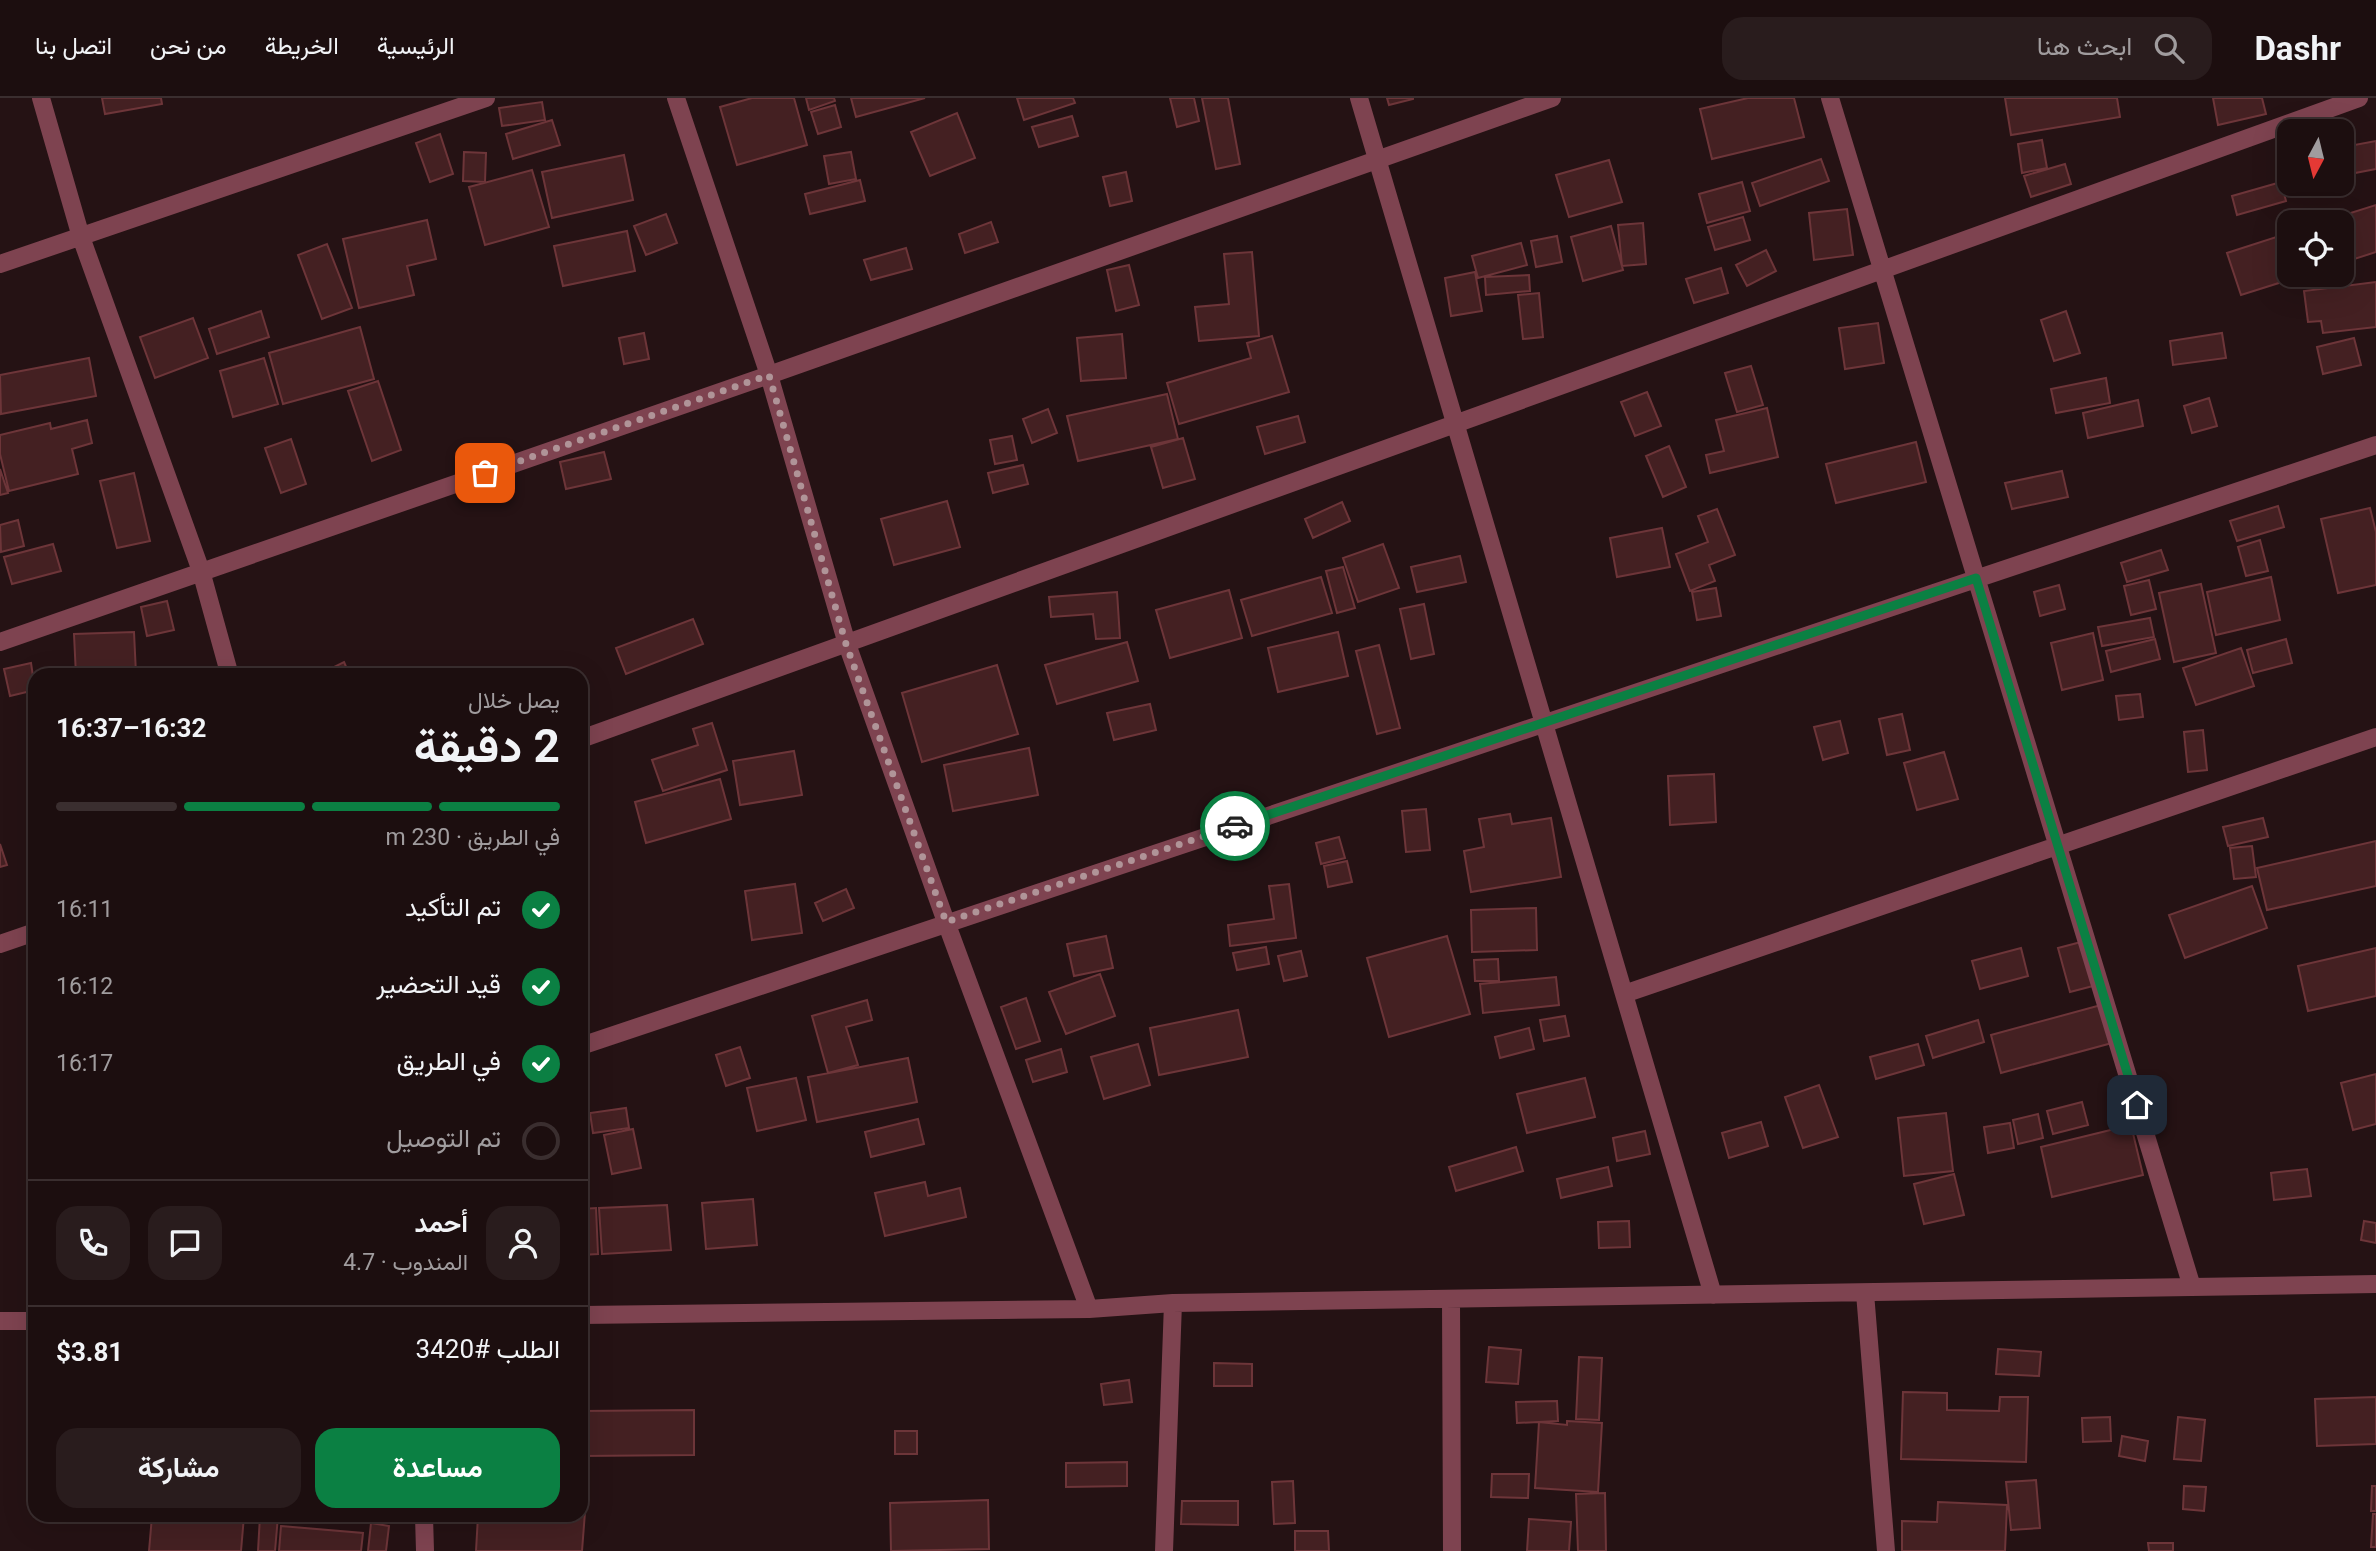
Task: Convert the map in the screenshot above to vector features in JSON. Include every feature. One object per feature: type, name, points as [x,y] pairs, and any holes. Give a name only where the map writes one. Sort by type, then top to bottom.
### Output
[{"type":"street","points":[[41,98],[81,237],[201,572],[228,668]]},
{"type":"street","points":[[0,264],[486,98]]},
{"type":"street","points":[[676,98],[769,375],[846,644],[1089,1309]]},
{"type":"street","points":[[1359,98],[1713,1295]]},
{"type":"street","points":[[0,642],[769,375],[1552,98]]},
{"type":"street","points":[[1830,98],[2192,1287]]},
{"type":"street","points":[[588,736],[2359,98]]},
{"type":"street","points":[[588,1044],[2376,445]]},
{"type":"street","points":[[1624,995],[2376,737]]},
{"type":"street","points":[[0,944],[28,934]]},
{"type":"street","points":[[588,1315],[1089,1309],[1173,1303],[2376,1284]]},
{"type":"street","points":[[1865,1293],[1886,1551]]},
{"type":"street","points":[[1451,1299],[1452,1551]]},
{"type":"street","points":[[1164,1551],[1173,1303]]},
{"type":"street","points":[[0,1321],[28,1321]]},
{"type":"street","points":[[424,1522],[425,1551]]},
{"type":"building","points":[[102,98],[161,98],[162,104],[105,114]]},
{"type":"building","points":[[752,98],[794,98],[807,145],[737,165],[720,107]]},
{"type":"building","points":[[806,98],[834,98],[835,101],[809,110]]},
{"type":"building","points":[[851,98],[925,98],[856,117]]},
{"type":"building","points":[[1017,98],[1073,98],[1075,103],[1024,120]]},
{"type":"building","points":[[1170,98],[1194,98],[1199,121],[1177,127]]},
{"type":"building","points":[[1202,98],[1228,98],[1240,164],[1216,169]]},
{"type":"building","points":[[1387,98],[1413,98],[1413,99],[1389,105]]},
{"type":"building","points":[[1748,98],[1794,98],[1804,137],[1712,159],[1700,109]]},
{"type":"building","points":[[2005,98],[2117,98],[2120,117],[2011,135]]},
{"type":"building","points":[[2213,98],[2262,98],[2266,114],[2218,125]]},
{"type":"building","points":[[542,102],[545,120],[502,126],[499,108]]},
{"type":"building","points":[[835,105],[841,127],[818,134],[811,112]]},
{"type":"building","points":[[957,113],[975,158],[930,176],[911,132]]},
{"type":"building","points":[[1072,116],[1078,136],[1039,147],[1032,127]]},
{"type":"building","points":[[552,120],[560,145],[513,159],[506,134]]},
{"type":"building","points":[[440,134],[453,174],[430,182],[416,143]]},
{"type":"building","points":[[2042,140],[2047,168],[2022,173],[2018,144]]},
{"type":"building","points":[[2376,141],[2376,169],[2355,173],[2354,145]]},
{"type":"building","points":[[464,152],[486,153],[485,182],[463,181]]},
{"type":"building","points":[[851,152],[856,179],[829,184],[824,156]]},
{"type":"building","points":[[624,155],[633,200],[552,218],[542,172]]},
{"type":"building","points":[[1821,159],[1829,181],[1760,206],[1752,183]]},
{"type":"building","points":[[1609,160],[1622,202],[1569,217],[1556,175]]},
{"type":"building","points":[[2065,164],[2071,184],[2031,197],[2024,176]]},
{"type":"building","points":[[532,170],[549,227],[485,245],[469,187]]},
{"type":"building","points":[[1126,172],[1132,201],[1110,206],[1103,177]]},
{"type":"building","points":[[860,180],[865,201],[810,214],[805,194]]},
{"type":"building","points":[[1742,182],[1750,211],[1707,223],[1699,194]]},
{"type":"building","points":[[2277,183],[2277,196],[2285,196],[2286,201],[2237,215],[2232,196]]},
{"type":"building","points":[[2376,205],[2376,252],[2354,259],[2354,212]]},
{"type":"building","points":[[1847,209],[1853,255],[1814,260],[1809,213]]},
{"type":"building","points":[[666,214],[677,243],[646,255],[634,226]]},
{"type":"building","points":[[1743,217],[1750,240],[1715,250],[1708,227]]},
{"type":"building","points":[[427,220],[436,259],[407,266],[414,295],[359,308],[343,239]]},
{"type":"building","points":[[991,222],[998,242],[965,253],[959,234]]},
{"type":"building","points":[[1643,223],[1646,264],[1622,266],[1618,225]]},
{"type":"building","points":[[1611,226],[1623,270],[1583,281],[1571,237]]},
{"type":"building","points":[[627,231],[635,271],[563,286],[554,246]]},
{"type":"building","points":[[1557,236],[1562,262],[1536,267],[1531,241]]},
{"type":"building","points":[[2277,237],[2277,284],[2241,295],[2227,253]]},
{"type":"building","points":[[1521,243],[1527,265],[1478,278],[1472,256]]},
{"type":"building","points":[[327,244],[352,308],[322,319],[298,255]]},
{"type":"building","points":[[906,248],[912,269],[871,280],[864,260]]},
{"type":"building","points":[[1766,250],[1776,271],[1747,286],[1736,265]]},
{"type":"building","points":[[1252,252],[1259,336],[1199,341],[1195,307],[1229,304],[1224,254]]},
{"type":"building","points":[[1129,265],[1139,305],[1116,311],[1107,270]]},
{"type":"building","points":[[1721,268],[1728,293],[1694,303],[1686,279]]},
{"type":"building","points":[[1475,272],[1482,311],[1451,316],[1445,278]]},
{"type":"building","points":[[1529,275],[1530,291],[1486,295],[1485,277]]},
{"type":"building","points":[[2376,282],[2376,327],[2323,333],[2321,321],[2308,322],[2304,291],[2354,287],[2354,285]]},
{"type":"building","points":[[1539,293],[1543,337],[1523,339],[1518,295]]},
{"type":"building","points":[[261,311],[269,337],[217,354],[209,329]]},
{"type":"building","points":[[2066,311],[2080,353],[2054,361],[2041,320]]},
{"type":"building","points":[[193,318],[208,358],[155,378],[140,337]]},
{"type":"building","points":[[1878,323],[1884,363],[1845,369],[1839,328]]},
{"type":"building","points":[[360,327],[374,379],[283,404],[269,353]]},
{"type":"building","points":[[644,333],[649,359],[624,364],[619,338]]},
{"type":"building","points":[[2222,333],[2226,358],[2173,365],[2170,341]]},
{"type":"building","points":[[1122,334],[1126,378],[1081,381],[1077,338]]},
{"type":"building","points":[[1272,336],[1289,392],[1179,424],[1167,383],[1251,358],[1247,343]]},
{"type":"building","points":[[2354,338],[2361,365],[2323,374],[2317,347]]},
{"type":"building","points":[[89,358],[96,396],[1,414],[0,375]]},
{"type":"building","points":[[264,358],[278,404],[233,417],[220,371]]},
{"type":"building","points":[[1751,366],[1763,405],[1737,412],[1725,373]]},
{"type":"building","points":[[2106,378],[2110,403],[2056,413],[2051,389]]},
{"type":"building","points":[[378,381],[401,450],[372,461],[348,391]]},
{"type":"building","points":[[1647,392],[1661,426],[1635,436],[1621,402]]},
{"type":"building","points":[[1167,394],[1178,439],[1078,461],[1067,416]]},
{"type":"building","points":[[2209,398],[2217,426],[2192,433],[2184,406]]},
{"type":"building","points":[[2138,400],[2143,426],[2088,438],[2083,413]]},
{"type":"building","points":[[1767,408],[1778,457],[1710,473],[1706,455],[1724,451],[1716,420]]},
{"type":"building","points":[[1048,409],[1057,433],[1032,443],[1023,419]]},
{"type":"building","points":[[1298,416],[1305,442],[1265,454],[1257,427]]},
{"type":"building","points":[[87,420],[92,443],[72,449],[78,474],[9,491],[0,454],[0,435],[50,423],[51,429]]},
{"type":"building","points":[[1012,436],[1017,460],[995,464],[990,440]]},
{"type":"building","points":[[1183,438],[1195,479],[1163,488],[1151,447]]},
{"type":"building","points":[[291,439],[306,484],[281,493],[265,448]]},
{"type":"building","points":[[1916,442],[1926,482],[1836,503],[1826,464]]},
{"type":"building","points":[[1669,446],[1686,487],[1663,497],[1646,456]]},
{"type":"building","points":[[604,452],[611,479],[566,489],[560,462]]},
{"type":"building","points":[[1023,465],[1028,484],[993,493],[988,473]]},
{"type":"building","points":[[0,469],[8,493],[0,495]]},
{"type":"building","points":[[2062,471],[2068,497],[2012,509],[2005,483]]},
{"type":"building","points":[[134,473],[150,541],[117,548],[100,481]]},
{"type":"building","points":[[947,501],[960,547],[894,565],[881,519]]},
{"type":"building","points":[[1342,502],[1350,521],[1313,538],[1305,519]]},
{"type":"building","points":[[2278,506],[2284,527],[2237,541],[2230,521]]},
{"type":"building","points":[[2370,508],[2376,532],[2376,585],[2338,593],[2321,519]]},
{"type":"building","points":[[1717,509],[1735,555],[1709,565],[1715,581],[1690,591],[1676,554],[1708,542],[1698,516]]},
{"type":"building","points":[[18,520],[24,546],[1,552],[0,525]]},
{"type":"building","points":[[1662,528],[1670,567],[1617,577],[1610,538]]},
{"type":"building","points":[[2260,540],[2268,571],[2246,576],[2238,547]]},
{"type":"building","points":[[53,544],[61,571],[12,584],[4,557]]},
{"type":"building","points":[[1383,544],[1399,588],[1358,602],[1343,558]]},
{"type":"building","points":[[2161,550],[2168,570],[2127,582],[2121,563]]},
{"type":"building","points":[[1460,556],[1466,582],[1417,592],[1411,567]]},
{"type":"building","points":[[1343,567],[1355,608],[1337,613],[1326,571]]},
{"type":"building","points":[[1321,577],[1332,613],[1252,636],[1241,600]]},
{"type":"building","points":[[2271,577],[2280,620],[2216,635],[2207,592]]},
{"type":"building","points":[[2149,580],[2156,609],[2131,615],[2124,586]]},
{"type":"building","points":[[2201,584],[2216,653],[2174,662],[2159,593]]},
{"type":"building","points":[[2059,585],[2065,609],[2040,616],[2034,592]]},
{"type":"building","points":[[1716,588],[1721,616],[1697,620],[1692,592]]},
{"type":"building","points":[[1229,590],[1242,638],[1170,658],[1156,610]]},
{"type":"building","points":[[1117,592],[1120,638],[1096,639],[1093,614],[1051,617],[1049,597]]},
{"type":"building","points":[[167,601],[174,630],[147,636],[141,607]]},
{"type":"building","points":[[1424,604],[1434,654],[1411,659],[1400,609]]},
{"type":"building","points":[[2150,618],[2154,637],[2102,646],[2098,627]]},
{"type":"building","points":[[693,619],[703,644],[626,674],[616,648]]},
{"type":"building","points":[[134,632],[136,668],[76,668],[74,634]]},
{"type":"building","points":[[1338,632],[1348,676],[1278,692],[1268,648]]},
{"type":"building","points":[[2093,633],[2103,680],[2062,690],[2051,643]]},
{"type":"building","points":[[2155,639],[2160,659],[2111,672],[2106,651]]},
{"type":"building","points":[[2286,639],[2292,663],[2253,673],[2247,650]]},
{"type":"building","points":[[1127,642],[1138,681],[1057,704],[1045,665]]},
{"type":"building","points":[[1379,645],[1400,728],[1377,734],[1356,651]]},
{"type":"building","points":[[2241,648],[2254,686],[2196,705],[2183,668]]},
{"type":"building","points":[[344,662],[347,668],[332,668]]},
{"type":"building","points":[[31,663],[32,668],[28,668],[28,692],[10,696],[4,669]]},
{"type":"building","points":[[997,665],[1018,734],[922,762],[902,693]]},
{"type":"building","points":[[2140,694],[2143,717],[2119,720],[2116,696]]},
{"type":"building","points":[[1150,704],[1156,730],[1114,740],[1107,713]]},
{"type":"building","points":[[1902,714],[1910,750],[1887,755],[1879,719]]},
{"type":"building","points":[[1840,721],[1848,753],[1823,760],[1814,727]]},
{"type":"building","points":[[712,723],[727,770],[663,791],[652,760],[698,745],[693,729]]},
{"type":"building","points":[[2203,730],[2207,770],[2188,772],[2184,732]]},
{"type":"building","points":[[1029,748],[1038,795],[953,811],[944,765]]},
{"type":"building","points":[[794,751],[802,795],[740,805],[733,761]]},
{"type":"building","points":[[1944,752],[1958,799],[1917,810],[1904,763]]},
{"type":"building","points":[[1714,774],[1716,822],[1670,825],[1668,776]]},
{"type":"building","points":[[720,779],[731,819],[646,843],[635,802]]},
{"type":"building","points":[[1426,809],[1430,850],[1406,852],[1402,811]]},
{"type":"building","points":[[1510,814],[1512,824],[1551,818],[1561,877],[1471,892],[1464,851],[1484,847],[1479,819]]},
{"type":"building","points":[[2263,818],[2268,837],[2228,846],[2223,827]]},
{"type":"building","points":[[1339,837],[1345,858],[1321,864],[1316,843]]},
{"type":"building","points":[[2376,841],[2376,886],[2267,910],[2257,868]]},
{"type":"building","points":[[0,844],[7,865],[0,867]]},
{"type":"building","points":[[2252,846],[2256,877],[2234,879],[2230,848]]},
{"type":"building","points":[[1347,861],[1352,882],[1328,887],[1324,866]]},
{"type":"building","points":[[795,884],[802,933],[752,940],[745,891]]},
{"type":"building","points":[[1289,884],[1296,938],[1230,946],[1228,925],[1274,919],[1269,886]]},
{"type":"building","points":[[2252,886],[2267,928],[2185,958],[2169,915]]},
{"type":"building","points":[[846,889],[854,908],[823,921],[815,903]]},
{"type":"building","points":[[1536,908],[1537,950],[1472,952],[1471,910]]},
{"type":"building","points":[[1106,936],[1113,968],[1074,976],[1067,944]]},
{"type":"building","points":[[1447,936],[1470,1014],[1389,1037],[1367,958]]},
{"type":"building","points":[[2081,942],[2093,986],[2070,992],[2058,948]]},
{"type":"building","points":[[1266,947],[1269,964],[1237,970],[1233,953]]},
{"type":"building","points":[[2021,948],[2028,976],[1980,989],[1972,961]]},
{"type":"building","points":[[2376,948],[2376,996],[2308,1011],[2298,966]]},
{"type":"building","points":[[1301,951],[1307,976],[1284,981],[1278,956]]},
{"type":"building","points":[[1498,959],[1499,981],[1475,981],[1474,960]]},
{"type":"building","points":[[1100,974],[1115,1016],[1066,1034],[1049,992]]},
{"type":"building","points":[[1556,977],[1559,1005],[1483,1013],[1480,984]]},
{"type":"building","points":[[1026,998],[1040,1041],[1016,1049],[1001,1007]]},
{"type":"building","points":[[867,1000],[872,1020],[846,1027],[858,1065],[828,1073],[812,1016]]},
{"type":"building","points":[[2101,1005],[2112,1043],[2001,1073],[1991,1035]]},
{"type":"building","points":[[1238,1010],[1248,1057],[1159,1075],[1150,1028]]},
{"type":"building","points":[[1565,1016],[1569,1036],[1544,1041],[1540,1020]]},
{"type":"building","points":[[1978,1020],[1984,1042],[1933,1058],[1926,1036]]},
{"type":"building","points":[[1529,1028],[1534,1049],[1500,1058],[1495,1037]]},
{"type":"building","points":[[1138,1044],[1150,1085],[1104,1099],[1091,1057]]},
{"type":"building","points":[[1918,1044],[1924,1065],[1876,1079],[1870,1057]]},
{"type":"building","points":[[740,1047],[750,1078],[726,1086],[716,1055]]},
{"type":"building","points":[[1061,1049],[1067,1072],[1033,1082],[1026,1060]]},
{"type":"building","points":[[908,1058],[917,1102],[817,1122],[808,1077]]},
{"type":"building","points":[[2376,1074],[2376,1124],[2353,1130],[2341,1083]]},
{"type":"building","points":[[796,1078],[806,1120],[757,1131],[747,1088]]},
{"type":"building","points":[[1585,1078],[1595,1117],[1527,1133],[1517,1094]]},
{"type":"building","points":[[1819,1085],[1838,1137],[1803,1148],[1785,1097]]},
{"type":"building","points":[[2082,1102],[2088,1125],[2053,1134],[2047,1111]]},
{"type":"building","points":[[626,1108],[629,1128],[593,1133],[590,1113]]},
{"type":"building","points":[[1946,1113],[1953,1171],[1904,1176],[1898,1118]]},
{"type":"building","points":[[2038,1114],[2043,1138],[2018,1144],[2013,1120]]},
{"type":"building","points":[[918,1119],[924,1144],[871,1157],[865,1132]]},
{"type":"building","points":[[1761,1122],[1768,1146],[1729,1158],[1722,1133]]},
{"type":"building","points":[[2010,1123],[2014,1148],[1988,1153],[1984,1127]]},
{"type":"building","points":[[2131,1125],[2143,1175],[2052,1197],[2041,1147]]},
{"type":"building","points":[[633,1129],[641,1168],[612,1174],[604,1135]]},
{"type":"building","points":[[1645,1131],[1650,1154],[1617,1161],[1613,1138]]},
{"type":"building","points":[[1516,1147],[1523,1171],[1456,1191],[1449,1167]]},
{"type":"building","points":[[1608,1167],[1612,1186],[1561,1198],[1557,1179]]},
{"type":"building","points":[[2307,1169],[2311,1196],[2274,1200],[2271,1173]]},
{"type":"building","points":[[1954,1174],[1964,1215],[1924,1224],[1914,1184]]},
{"type":"building","points":[[925,1182],[928,1196],[960,1188],[966,1217],[885,1236],[875,1193]]},
{"type":"building","points":[[753,1199],[757,1245],[706,1249],[702,1203]]},
{"type":"building","points":[[667,1205],[671,1250],[602,1254],[599,1208]]},
{"type":"building","points":[[596,1208],[598,1254],[588,1255],[588,1209]]},
{"type":"building","points":[[1629,1221],[1630,1247],[1599,1248],[1598,1222]]},
{"type":"building","points":[[2364,1221],[2376,1223],[2376,1243],[2361,1240]]},
{"type":"building","points":[[1489,1347],[1521,1350],[1518,1384],[1486,1382]]},
{"type":"building","points":[[1998,1349],[2041,1352],[2039,1376],[1996,1374]]},
{"type":"building","points":[[1579,1357],[1602,1358],[1599,1420],[1576,1419]]},
{"type":"building","points":[[1214,1363],[1252,1364],[1252,1386],[1214,1386]]},
{"type":"building","points":[[1129,1380],[1132,1402],[1104,1405],[1101,1384]]},
{"type":"building","points":[[1903,1392],[1947,1393],[1947,1410],[1999,1411],[2000,1397],[2028,1397],[2026,1462],[1901,1459]]},
{"type":"building","points":[[2376,1397],[2376,1444],[2317,1446],[2315,1399]]},
{"type":"building","points":[[1557,1401],[1558,1421],[1517,1423],[1516,1402]]},
{"type":"building","points":[[694,1410],[694,1455],[588,1456],[588,1411]]},
{"type":"building","points":[[2110,1417],[2111,1441],[2083,1442],[2082,1418]]},
{"type":"building","points":[[2178,1417],[2205,1420],[2201,1461],[2174,1459]]},
{"type":"building","points":[[1567,1421],[1602,1423],[1598,1492],[1535,1488],[1539,1422],[1567,1425]]},
{"type":"building","points":[[895,1431],[917,1431],[917,1454],[895,1454]]},
{"type":"building","points":[[2122,1436],[2148,1441],[2145,1461],[2119,1456]]},
{"type":"building","points":[[1127,1462],[1127,1486],[1066,1487],[1066,1463]]},
{"type":"building","points":[[1492,1474],[1529,1474],[1528,1498],[1491,1497]]},
{"type":"building","points":[[2036,1480],[2040,1528],[2011,1530],[2006,1482]]},
{"type":"building","points":[[1293,1481],[1295,1523],[1274,1524],[1272,1482]]},
{"type":"building","points":[[2184,1486],[2206,1487],[2204,1511],[2183,1509]]},
{"type":"building","points":[[2372,1486],[2376,1486],[2376,1511],[2371,1511]]},
{"type":"building","points":[[1605,1493],[1606,1551],[1578,1551],[1576,1494]]},
{"type":"building","points":[[988,1500],[989,1549],[891,1551],[890,1503]]},
{"type":"building","points":[[1182,1501],[1238,1501],[1238,1525],[1181,1524]]},
{"type":"building","points":[[1938,1502],[2007,1505],[2005,1551],[1902,1551],[1902,1521],[1937,1522]]},
{"type":"building","points":[[2373,1514],[2376,1514],[2376,1547],[2371,1547]]},
{"type":"building","points":[[1529,1519],[1571,1522],[1569,1551],[1527,1551]]},
{"type":"building","points":[[151,1522],[243,1522],[241,1551],[149,1551]]},
{"type":"building","points":[[260,1522],[277,1522],[275,1551],[258,1551]]},
{"type":"building","points":[[478,1522],[584,1522],[582,1551],[476,1551]]},
{"type":"building","points":[[371,1523],[389,1526],[386,1551],[368,1551]]},
{"type":"building","points":[[281,1526],[363,1533],[361,1551],[279,1551]]},
{"type":"building","points":[[1295,1531],[1328,1531],[1329,1551],[1295,1551]]},
{"type":"building","points":[[2148,1543],[2173,1543],[2173,1551],[2149,1551]]},
{"type":"way so far","points":[[485,473],[769,375],[846,644],[946,922],[1235,826]]},
{"type":"route","points":[[1235,826],[1976,578],[2137,1105]]}]
